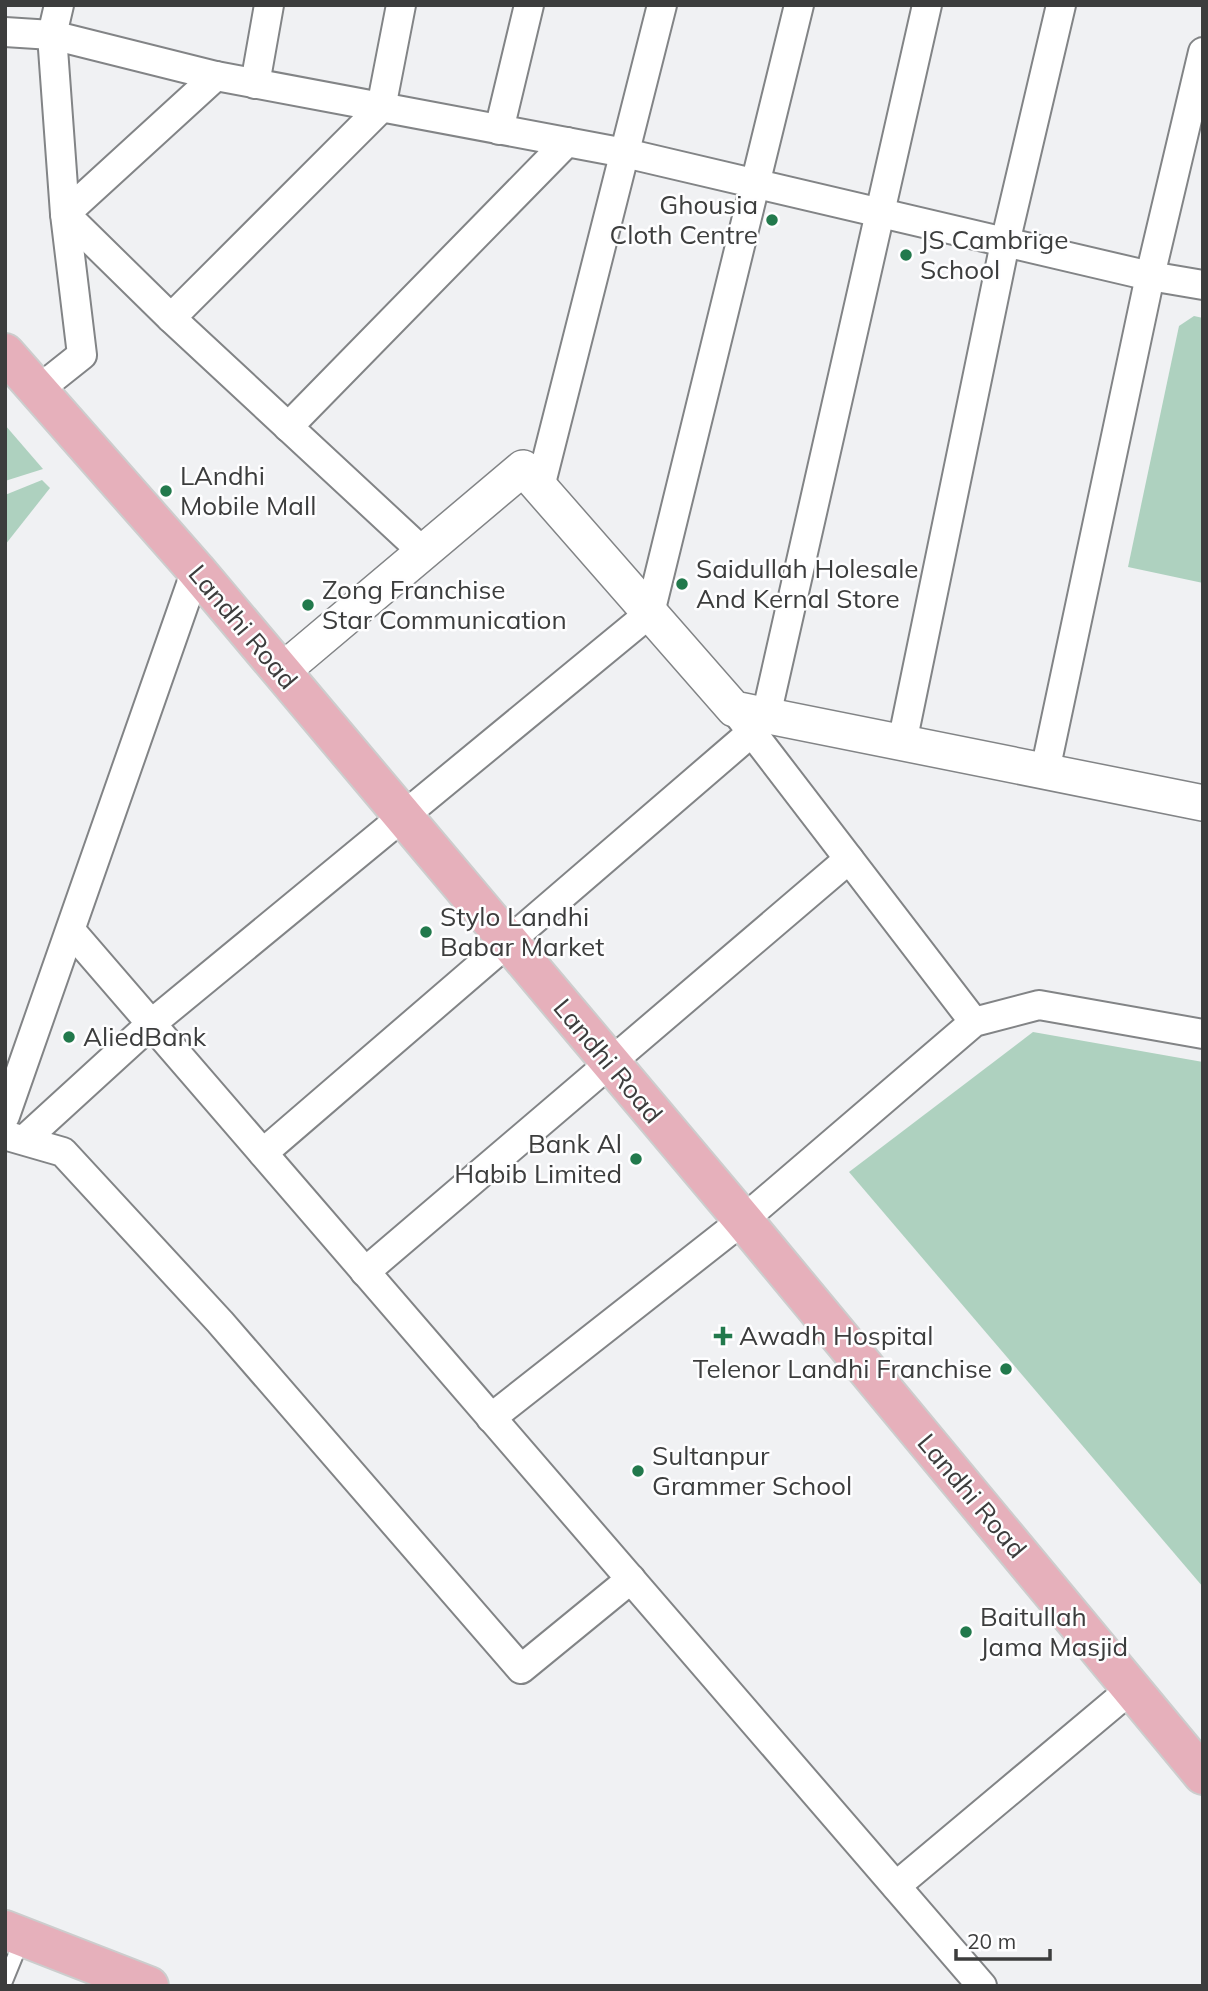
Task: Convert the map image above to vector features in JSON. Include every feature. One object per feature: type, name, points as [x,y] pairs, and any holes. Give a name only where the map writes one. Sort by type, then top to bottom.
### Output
[{"type":"main road","name":"Landhi Road","points":[[5,354],[196,570],[743,1220],[1203,1775]]},
{"type":"main road","points":[[14,1933],[78,1970],[149,1986]]},
{"type":"street","points":[[38,390],[82,355],[65,214],[52,35],[59,5]]},
{"type":"street","points":[[254,84],[269,5]]},
{"type":"street","points":[[171,318],[381,108],[401,5]]},
{"type":"street","points":[[499,130],[528,5]]},
{"type":"street","points":[[540,487],[662,5]]},
{"type":"street","points":[[15,1138],[650,613],[799,5]]},
{"type":"street","points":[[263,1153],[509,944],[751,719],[878,213],[927,5]]},
{"type":"street","points":[[902,743],[1005,243],[1061,5]]},
{"type":"street","points":[[5,32],[52,35],[254,84],[625,153],[1005,243],[1150,276],[1203,285]]},
{"type":"street","points":[[1045,771],[1150,276],[1203,52]]},
{"type":"street","points":[[65,214],[216,76]]},
{"type":"street","points":[[288,427],[568,142]]},
{"type":"street","points":[[65,214],[171,318],[423,552]]},
{"type":"street","points":[[281,671],[523,468],[650,613],[751,719],[849,859],[974,1021]]},
{"type":"street","points":[[5,1116],[72,932],[196,570]]},
{"type":"street","points":[[751,719],[902,743],[1203,803]]},
{"type":"street","points":[[365,1272],[849,859]]},
{"type":"street","points":[[72,932],[982,1986]]},
{"type":"street","points":[[491,1418],[743,1220],[974,1021],[1039,1005],[1203,1034]]},
{"type":"street","points":[[15,1138],[63,1152],[220,1322],[521,1670],[631,1579]]},
{"type":"street","points":[[896,1886],[1131,1689]]},
{"type":"lane","points":[[5,1981],[14,1933]]},
{"type":"green space","points":[[1194,316],[1203,318],[1203,583],[1128,567],[1179,326]]},
{"type":"green space","points":[[5,425],[43,469],[5,481]]},
{"type":"green space","points":[[42,480],[50,488],[5,545],[5,495]]},
{"type":"green space","points":[[1033,1032],[1203,1062],[1203,1587],[849,1172]]},
{"type":"place","name":"Ghousia Cloth Centre","points":[[772,220]]},
{"type":"place","name":"JS Cambrige School","points":[[906,255]]},
{"type":"place","name":"LAndhi Mobile Mall","points":[[166,491]]},
{"type":"place","name":"Saidullah Holesale And Kernal Store","points":[[682,584]]},
{"type":"place","name":"Zong Franchise Star Communication","points":[[308,605]]},
{"type":"place","name":"Stylo Landhi Babar Market","points":[[426,932]]},
{"type":"place","name":"AliedBank","points":[[69,1037]]},
{"type":"place","name":"Bank Al Habib Limited","points":[[636,1159]]},
{"type":"place","name":"Awadh Hospital","points":[[723,1336]]},
{"type":"place","name":"Telenor Landhi Franchise","points":[[1006,1369]]},
{"type":"place","name":"Sultanpur Grammer School","points":[[638,1471]]},
{"type":"place","name":"Baitullah Jama Masjid","points":[[966,1632]]}]
